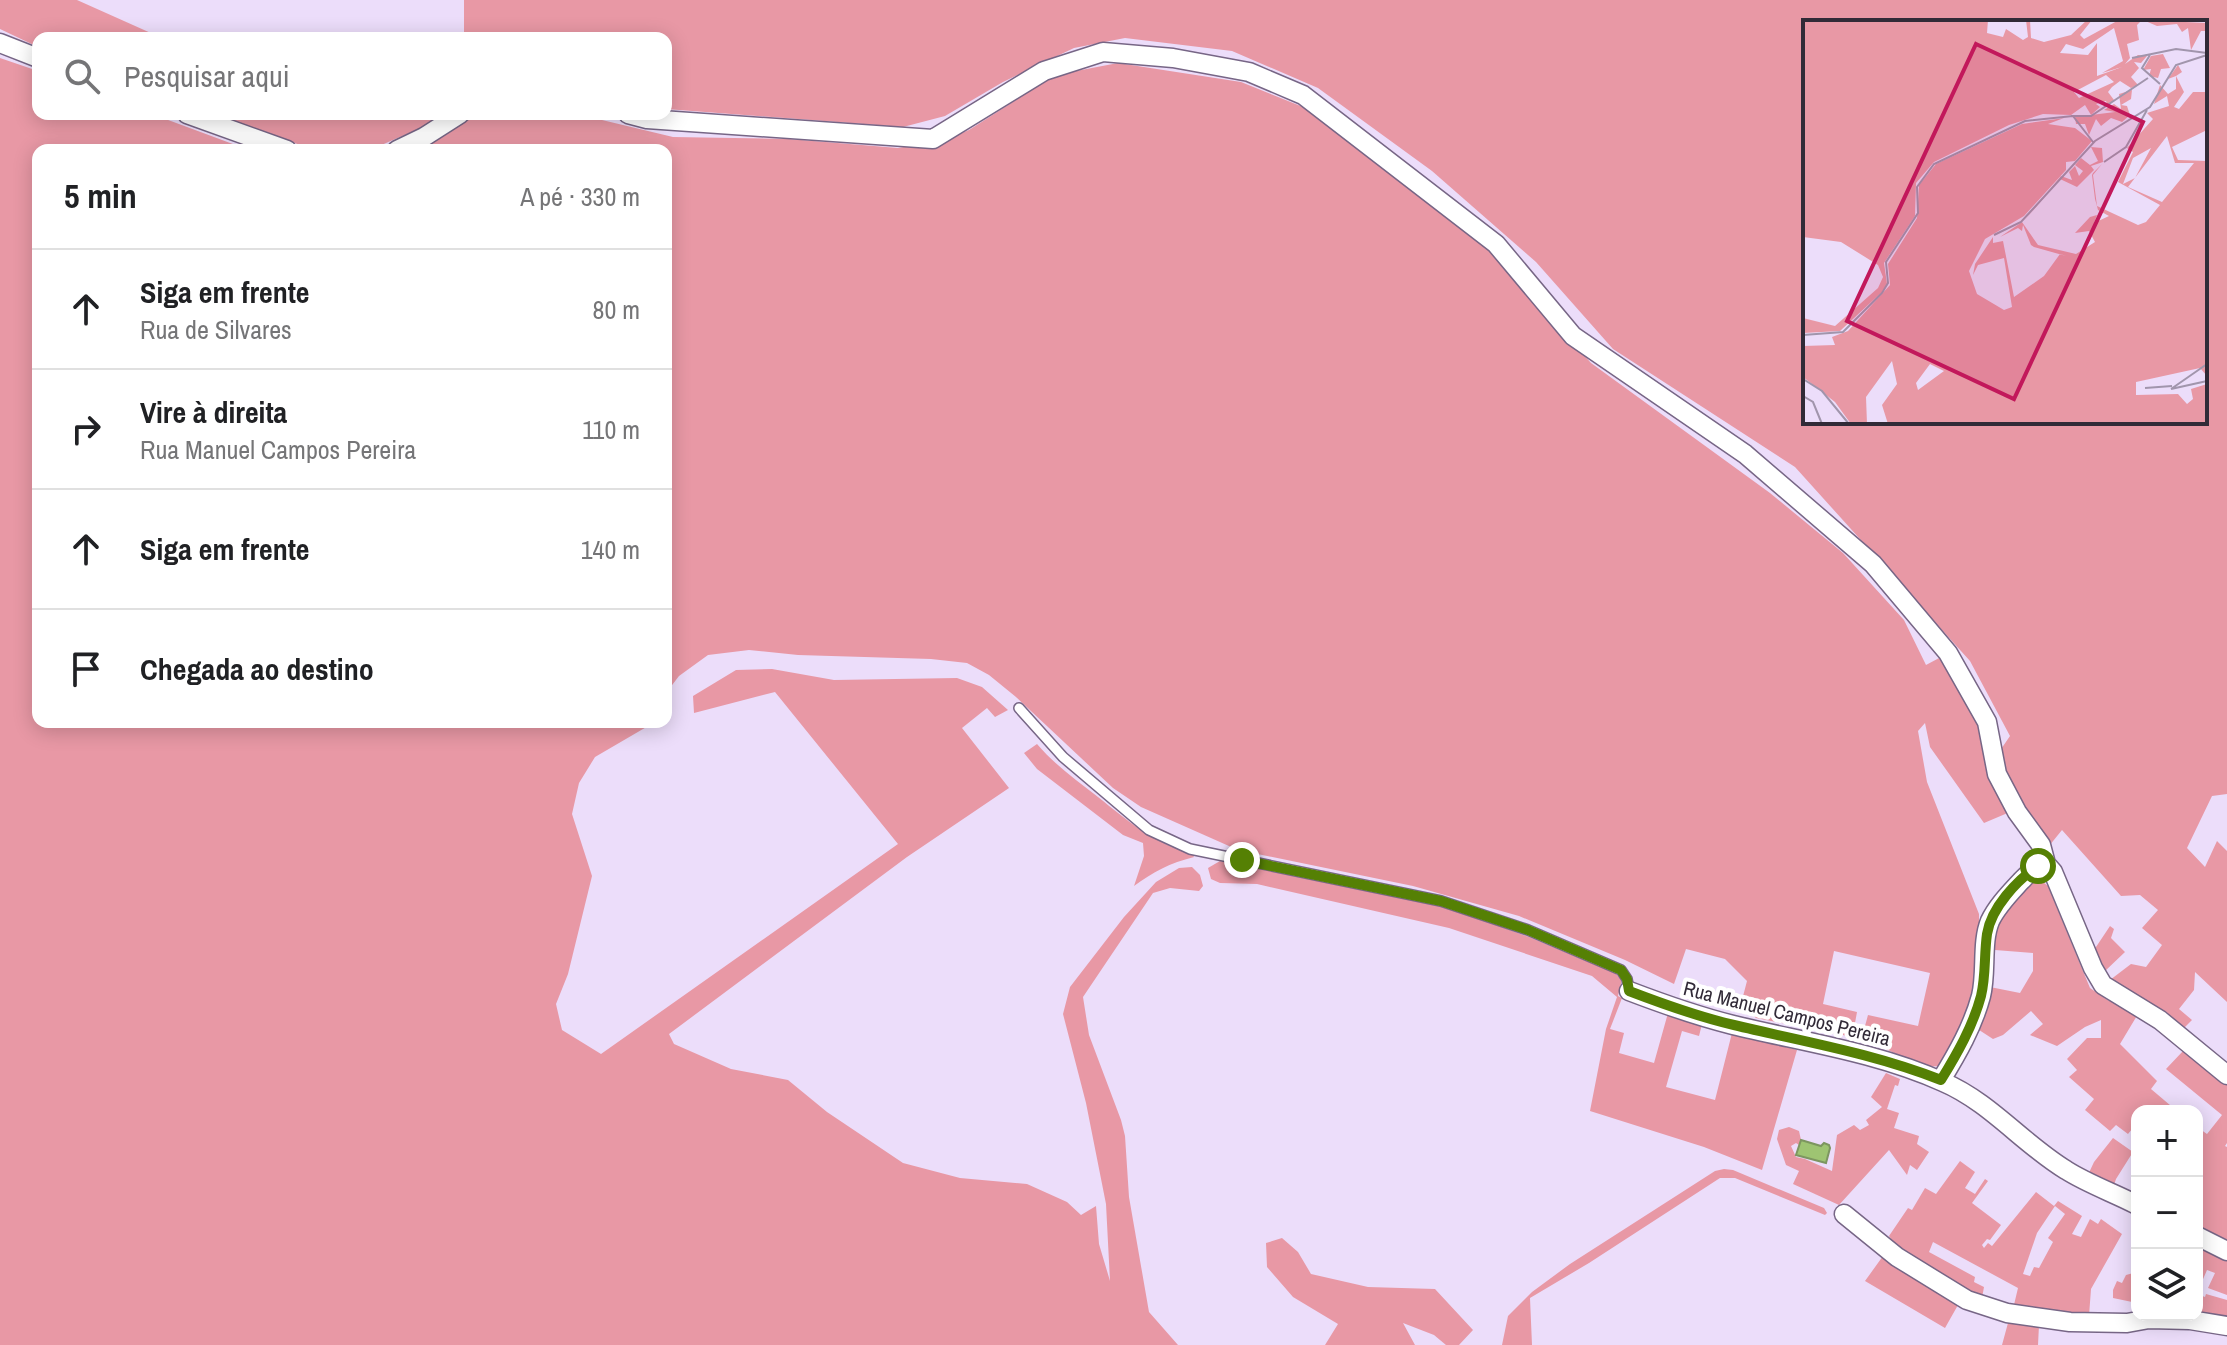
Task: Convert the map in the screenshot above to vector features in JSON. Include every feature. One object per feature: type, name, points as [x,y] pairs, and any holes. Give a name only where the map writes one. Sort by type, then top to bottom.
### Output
[{"type":"street","points":[[0,43],[32,56]]},
{"type":"street","points":[[661,120],[933,139],[1044,71],[1103,52],[1173,58],[1249,72],[1303,95],[1496,244],[1573,336],[1745,454],[1873,564],[1948,653],[1987,722],[1997,774],[2017,812],[2041,845],[2046,864],[2053,872],[2103,985],[2160,1020],[2227,1075]]},
{"type":"street","points":[[204,120],[270,144]]},
{"type":"street","points":[[409,144],[451,120]]},
{"type":"street","points":[[1941,1080],[1955,1058],[1981,996],[1990,922],[2031,871],[2046,864]]},
{"type":"street","name":"Rua Manuel Campos Pereira","points":[[1629,991],[1731,1025],[1843,1049],[1903,1065],[1941,1080],[1956,1087],[2066,1170],[2131,1202]]},
{"type":"street","points":[[1844,1214],[1897,1257],[1967,1300],[2007,1313],[2070,1322],[2190,1320],[2227,1326]]},
{"type":"street","points":[[2203,1239],[2227,1251]]},
{"type":"lane","points":[[1019,708],[1063,757],[1149,830],[1190,849],[1441,901],[1528,930],[1621,970],[1627,979],[1629,991]]},
{"type":"shaded area","points":[[0,0],[77,0],[149,32],[32,32],[32,44],[0,29]]},
{"type":"shaded area","points":[[464,0],[2227,0],[2227,794],[2212,796],[2187,848],[2205,867],[2217,841],[2227,851],[2227,1002],[2195,972],[2194,990],[2179,1009],[2192,1020],[2184,1028],[2173,1018],[2110,980],[2131,964],[2146,967],[2162,945],[2142,928],[2158,910],[2140,895],[2121,896],[2062,830],[2049,846],[2023,810],[1997,755],[2010,736],[1970,661],[1795,467],[1613,349],[1536,262],[1432,171],[1318,88],[1232,51],[1125,38],[1074,48],[1003,82],[945,116],[903,127],[672,109],[672,32],[464,32]]},
{"type":"shaded area","points":[[0,58],[32,69],[32,120],[168,120],[233,144],[32,144],[32,728],[645,728],[595,757],[579,783],[572,814],[592,876],[568,974],[556,1004],[562,1030],[601,1054],[898,844],[775,692],[694,713],[693,696],[736,670],[772,669],[834,680],[957,678],[982,687],[1008,710],[995,717],[987,708],[962,728],[1009,788],[907,857],[669,1034],[674,1044],[731,1069],[788,1080],[827,1112],[903,1163],[960,1178],[1027,1184],[1067,1202],[1081,1215],[1096,1206],[1099,1244],[1110,1281],[1106,1204],[1086,1103],[1063,1014],[1070,987],[1124,917],[1156,882],[1179,868],[1192,867],[1200,875],[1203,886],[1199,891],[1170,888],[1153,893],[1083,997],[1089,1035],[1125,1136],[1129,1197],[1149,1312],[1178,1345],[0,1345]]},
{"type":"shaded area","points":[[1118,63],[1241,82],[1308,109],[1492,252],[1591,363],[1770,493],[1843,553],[1904,620],[1926,665],[1941,657],[1951,669],[1983,737],[2010,812],[1984,823],[1930,747],[1925,723],[1918,731],[1927,782],[1979,914],[1979,949],[1972,999],[1951,1052],[1939,1066],[1926,1067],[1863,1039],[1756,1018],[1741,1004],[1747,981],[1725,959],[1686,949],[1674,984],[1519,916],[1413,886],[1238,850],[1141,807],[1113,788],[1016,697],[989,675],[967,663],[749,650],[708,655],[679,676],[672,685],[672,144],[422,144],[464,120],[602,120],[673,137],[789,139],[898,148],[945,140],[969,130],[1055,75]],"holes":[[[1834,951],[1930,973],[1918,1026],[1868,1015],[1865,1026],[1855,1023],[1857,1012],[1823,1004]]]},
{"type":"shaded area","points":[[231,120],[435,120],[384,144],[297,144]]},
{"type":"shaded area","points":[[1037,744],[1066,772],[1131,823],[1166,844],[1192,853],[1194,857],[1162,868],[1134,886],[1144,856],[1143,843],[1123,835],[1037,769],[1024,753]]},
{"type":"shaded area","points":[[1220,861],[1441,905],[1615,973],[1622,980],[1618,996],[1622,998],[1610,1029],[1624,1033],[1619,1053],[1654,1063],[1668,1013],[1702,1024],[1699,1036],[1682,1031],[1666,1087],[1715,1100],[1732,1033],[1797,1050],[1762,1170],[1704,1147],[1590,1111],[1606,1029],[1617,997],[1592,976],[1449,928],[1257,884],[1220,883],[1211,879],[1208,868]]},
{"type":"shaded area","points":[[2038,878],[2048,886],[2090,988],[2138,1014],[2120,1044],[2157,1081],[2151,1089],[2170,1105],[2131,1105],[2131,1130],[2128,1134],[2116,1125],[2110,1131],[2085,1110],[2094,1099],[2069,1077],[2077,1070],[2067,1059],[2087,1038],[2101,1038],[2101,1020],[2057,1046],[2030,1035],[2043,1024],[2031,1011],[2003,1035],[1993,1039],[1976,1028],[1990,987],[2020,993],[2033,971],[2033,953],[1995,950],[1999,920],[2024,888]]},
{"type":"shaded area","points":[[2110,926],[2114,929],[2111,938],[2125,952],[2104,972],[2092,953]]},
{"type":"shaded area","points":[[2183,1051],[2227,1085],[2227,1240],[2203,1229],[2203,1131],[2207,1134],[2222,1115],[2166,1069]]},
{"type":"shaded area","points":[[1886,1073],[1900,1079],[1887,1109],[1899,1113],[1894,1128],[1919,1136],[1917,1144],[1929,1152],[1917,1170],[1910,1165],[1907,1175],[1889,1150],[1839,1205],[1793,1184],[1799,1171],[1786,1165],[1777,1139],[1779,1130],[1789,1127],[1799,1131],[1799,1145],[1791,1146],[1796,1157],[1832,1171],[1837,1135],[1854,1125],[1860,1130],[1869,1125],[1866,1120],[1882,1107],[1871,1097]]},
{"type":"shaded area","points":[[2113,1138],[2131,1151],[2113,1188],[2087,1177],[2094,1162]]},
{"type":"shaded area","points":[[1801,1140],[1829,1145],[1826,1163],[1796,1155]]},
{"type":"shaded area","points":[[1960,1161],[1975,1172],[1965,1188],[1975,1194],[1985,1179],[1988,1181],[1972,1203],[2001,1225],[1982,1245],[1984,1248],[1988,1243],[1992,1246],[2036,1192],[2054,1206],[2058,1201],[2082,1216],[2072,1234],[2081,1237],[2090,1219],[2098,1224],[2101,1219],[2122,1234],[2091,1289],[2089,1316],[2013,1309],[2018,1288],[1933,1242],[1929,1252],[1975,1277],[1974,1282],[1984,1287],[1982,1298],[1899,1250],[1889,1236],[1908,1208],[1912,1210],[1925,1188],[1936,1194]],"holes":[[[2055,1206],[2065,1214],[2048,1238],[2053,1242],[2039,1268],[2034,1267],[2030,1276],[2023,1274],[2037,1233]]]},
{"type":"shaded area","points":[[1724,1169],[1824,1208],[1827,1213],[1825,1215],[1735,1178],[1720,1178],[1530,1298],[1532,1345],[1502,1345],[1508,1316],[1532,1292],[1715,1171]]},
{"type":"shaded area","points":[[1282,1238],[1298,1252],[1311,1274],[1368,1287],[1435,1289],[1473,1330],[1459,1345],[1446,1345],[1434,1335],[1403,1323],[1415,1345],[1325,1345],[1338,1324],[1293,1297],[1267,1267],[1266,1243]]},
{"type":"shaded area","points":[[2203,1248],[2227,1259],[2227,1295],[2208,1288],[2215,1273],[2207,1270],[2203,1279]]},
{"type":"shaded area","points":[[1883,1256],[1958,1305],[1945,1328],[1865,1281]]},
{"type":"shaded area","points":[[2131,1274],[2131,1302],[2113,1298],[2117,1281],[2122,1283],[2126,1275]]},
{"type":"shaded area","points":[[2206,1294],[2227,1300],[2227,1318],[2203,1315],[2203,1296]]},
{"type":"shaded area","points":[[2008,1323],[2039,1325],[2038,1345],[2002,1345]]},
{"type":"route","points":[[1242,860],[1441,901],[1528,930],[1621,970],[1627,979],[1629,991],[1680,1010],[1903,1065],[1941,1080],[1955,1058],[1981,996],[1990,922],[2014,889],[2038,866]]}]
